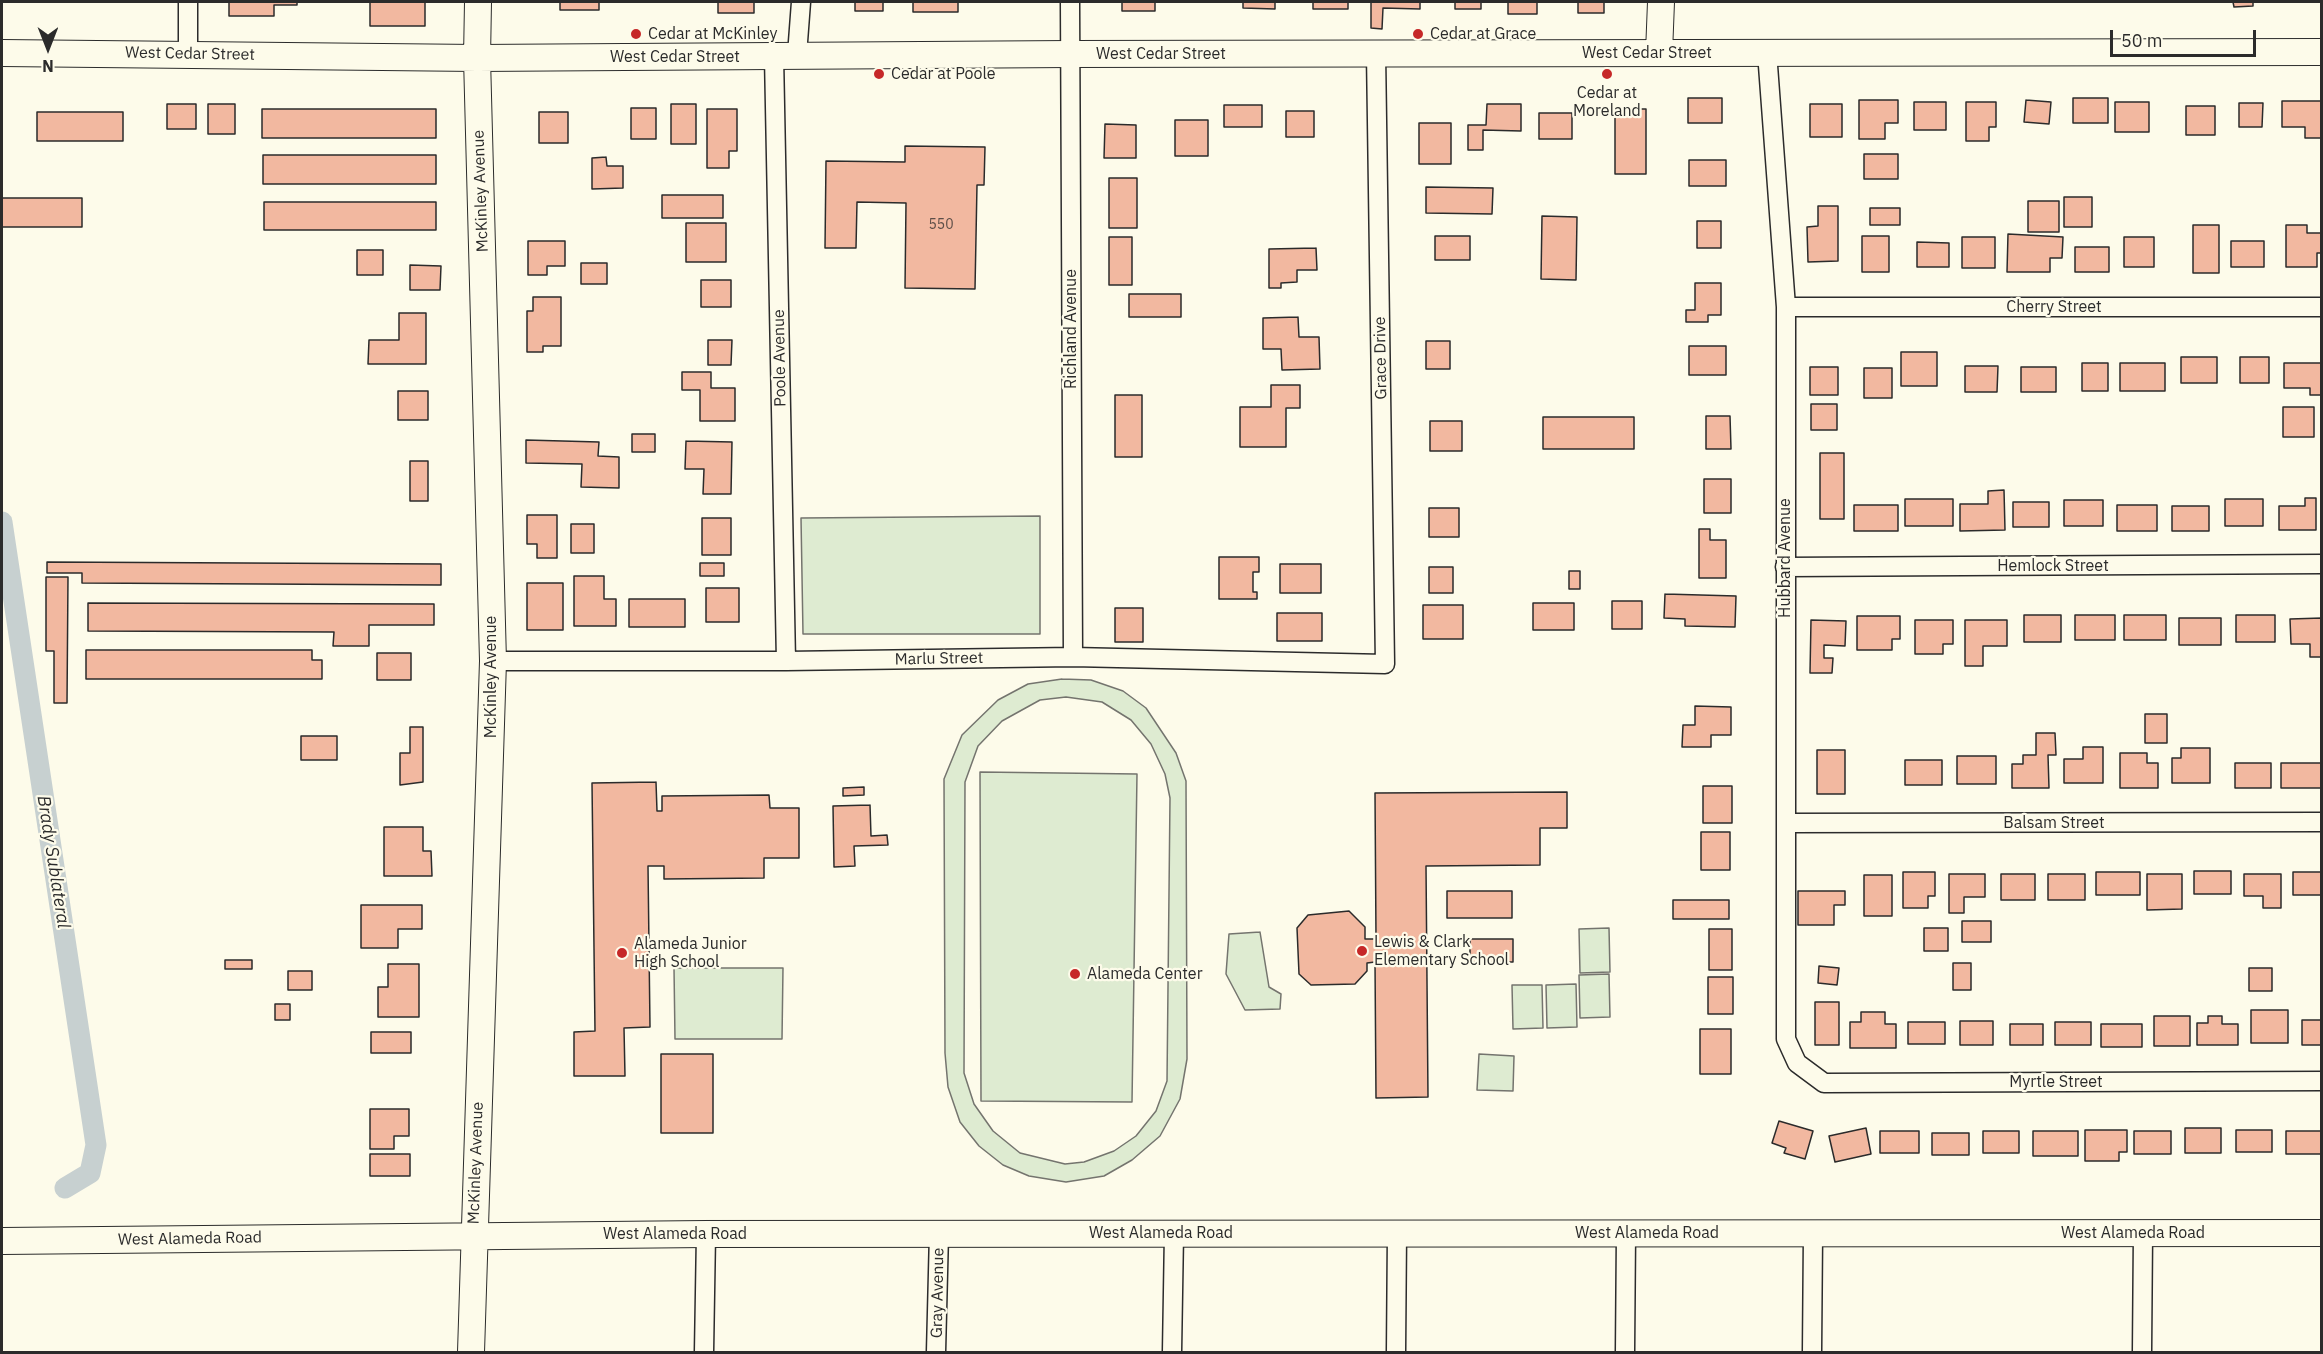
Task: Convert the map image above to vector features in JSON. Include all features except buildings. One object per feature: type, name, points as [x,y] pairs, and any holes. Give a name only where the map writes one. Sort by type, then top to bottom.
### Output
[{"type":"street","points":[[188,2],[188,54]]},
{"type":"street","name":"McKinley Avenue","points":[[471,1353],[493,661],[477,58],[478,2]]},
{"type":"street","name":"Poole Avenue","points":[[786,661],[786,56],[801,2]]},
{"type":"street","name":"Richland Avenue","points":[[1070,2],[1073,657]]},
{"type":"street","points":[[1659,53],[1661,2]]},
{"type":"street","name":"Hubbard Avenue","points":[[1767,52],[1786,307],[1786,1039],[1797,1064]]},
{"type":"street","name":"West Cedar Street","points":[[2,53],[477,58],[1376,53],[2322,52]]},
{"type":"street","name":"Grace Drive","points":[[1376,53],[1385,664]]},
{"type":"street","name":"Cherry Street","points":[[1786,307],[2322,307]]},
{"type":"street","name":"Hemlock Street","points":[[1785,567],[2322,564]]},
{"type":"street","name":"Marlu Street","points":[[493,661],[786,661],[1073,657],[1385,664]]},
{"type":"street","name":"Balsam Street","points":[[1786,823],[2322,822]]},
{"type":"street","name":"Myrtle Street","points":[[1797,1064],[1824,1083],[2322,1081]]},
{"type":"street","points":[[1396,1353],[1397,1232]]},
{"type":"street","name":"West Alameda Road","points":[[2,1241],[474,1235],[939,1233],[2322,1233]]},
{"type":"street","name":"Gray Avenue","points":[[936,1353],[939,1233]]},
{"type":"street","points":[[1172,1353],[1174,1233]]},
{"type":"street","points":[[1625,1353],[1626,1233]]},
{"type":"street","points":[[2142,1353],[2143,1233]]},
{"type":"street","points":[[704,1353],[706,1234]]},
{"type":"street","points":[[1812,1353],[1813,1234]]},
{"type":"green space","points":[[1040,516],[1040,634],[803,634],[801,518]]},
{"type":"green space","points":[[1062,679],[1091,680],[1123,691],[1146,708],[1176,753],[1186,781],[1187,1059],[1180,1099],[1160,1136],[1132,1160],[1104,1176],[1066,1182],[1029,1176],[1003,1165],[979,1146],[960,1122],[948,1087],[945,1053],[944,779],[962,735],[998,700],[1028,684]],"holes":[[[1066,697],[1102,702],[1131,720],[1151,744],[1165,774],[1170,798],[1167,1081],[1156,1111],[1136,1136],[1114,1151],[1084,1162],[1065,1164],[1020,1153],[993,1131],[974,1104],[964,1073],[965,782],[978,746],[1002,721],[1040,700]]]},
{"type":"green space","points":[[980,772],[1137,774],[1132,1102],[981,1101]]},
{"type":"green space","points":[[1609,928],[1610,972],[1580,973],[1579,929]]},
{"type":"green space","points":[[1260,932],[1269,987],[1281,994],[1280,1009],[1245,1010],[1226,974],[1229,934]]},
{"type":"green space","points":[[674,968],[783,968],[782,1039],[675,1039]]},
{"type":"green space","points":[[1609,974],[1610,1017],[1580,1018],[1579,975]]},
{"type":"green space","points":[[1576,984],[1577,1027],[1547,1028],[1546,985]]},
{"type":"green space","points":[[1512,985],[1542,985],[1543,1028],[1513,1029]]},
{"type":"green space","points":[[1479,1054],[1514,1056],[1513,1091],[1477,1090]]},
{"type":"waterway","name":"Brady Sublateral","points":[[2,522],[96,1145],[90,1173],[65,1188]]},
{"type":"place","name":"Cedar at McKinley","points":[[636,34]]},
{"type":"place","name":"Cedar at Grace","points":[[1418,34]]},
{"type":"place","name":"Cedar at Poole","points":[[879,74]]},
{"type":"place","name":"Cedar at Moreland","points":[[1607,74]]},
{"type":"place","name":"Lewis & Clark Elementary School","points":[[1362,951]]},
{"type":"place","name":"Alameda Junior High School","points":[[622,953]]},
{"type":"place","name":"Alameda Center","points":[[1075,974]]}]
